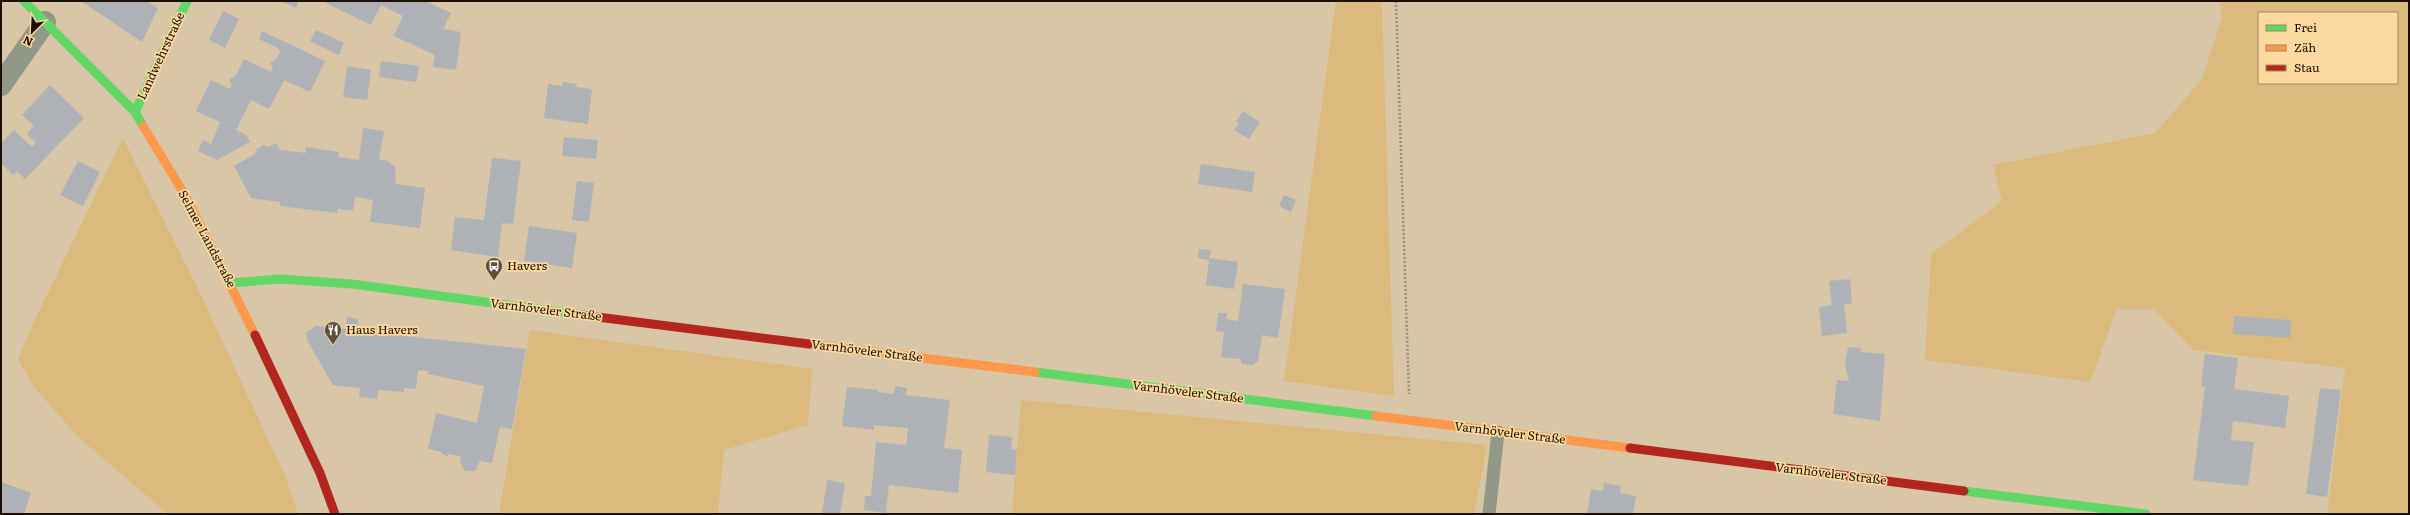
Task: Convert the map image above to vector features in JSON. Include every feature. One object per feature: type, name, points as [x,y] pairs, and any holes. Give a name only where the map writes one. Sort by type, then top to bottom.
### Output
[{"type":"street","name":"Selmer Landstraße","points":[[24,1],[135,112],[185,195],[230,283],[320,473],[335,514]]},
{"type":"street","name":"Landwehrstraße","points":[[135,112],[187,1]]},
{"type":"street","points":[[1,85],[45,22]]},
{"type":"street","name":"Varnhöveler Straße","points":[[230,283],[280,279],[352,284],[2146,514]]},
{"type":"lane","points":[[1489,514],[1498,432]]},
{"type":"path","points":[[1396,1],[1410,420]]},
{"type":"shaded area","points":[[1336,1],[1382,1],[1394,396],[1284,381]]},
{"type":"shaded area","points":[[2220,1],[2409,1],[2409,514],[2327,514],[2345,368],[2193,350],[2154,309],[2117,309],[2090,382],[1925,360],[1931,254],[2002,201],[1993,165],[2155,133],[2202,79],[2222,17]]},
{"type":"shaded area","points":[[123,138],[201,295],[286,478],[298,514],[168,514],[78,437],[34,387],[18,359],[32,326]]},
{"type":"shaded area","points":[[530,330],[812,369],[808,425],[724,450],[718,514],[499,514]]},
{"type":"shaded area","points":[[1021,400],[1487,445],[1474,514],[1012,514]]},
{"type":"building","points":[[81,1],[147,1],[158,8],[142,42]]},
{"type":"building","points":[[281,1],[299,1],[296,8]]},
{"type":"building","points":[[327,1],[425,1],[451,13],[443,29],[461,32],[456,70],[433,67],[435,55],[394,36],[403,16],[381,5],[371,25],[326,3]]},
{"type":"building","points":[[223,11],[239,19],[225,48],[209,40]]},
{"type":"building","points":[[316,30],[344,43],[339,55],[310,41]]},
{"type":"building","points":[[262,31],[325,61],[310,92],[284,80],[269,109],[251,100],[236,130],[246,135],[250,142],[217,160],[198,151],[203,140],[211,144],[220,122],[196,111],[211,80],[230,89],[232,84],[229,80],[236,75],[244,59],[271,72],[273,68],[270,63],[277,58],[281,50],[259,39]]},
{"type":"building","points":[[381,61],[419,66],[416,82],[379,77]]},
{"type":"building","points":[[347,66],[371,70],[367,100],[343,97]]},
{"type":"building","points":[[563,82],[577,84],[576,87],[592,89],[588,124],[544,118],[548,84],[562,86]]},
{"type":"building","points":[[50,85],[84,118],[25,179],[17,171],[13,175],[1,163],[1,143],[14,130],[32,147],[36,143],[27,134],[34,126],[22,115]]},
{"type":"building","points":[[1243,111],[1260,122],[1249,139],[1234,130],[1239,123],[1236,122]]},
{"type":"building","points":[[363,128],[384,131],[379,159],[388,161],[395,167],[396,184],[425,188],[420,228],[370,222],[373,200],[355,197],[353,211],[338,209],[337,213],[280,206],[280,202],[251,198],[234,166],[255,154],[257,149],[264,145],[269,147],[276,143],[280,150],[306,153],[306,147],[339,152],[338,157],[359,160]]},
{"type":"building","points":[[564,137],[598,140],[596,159],[562,156]]},
{"type":"building","points":[[492,158],[521,161],[513,224],[502,223],[498,257],[451,250],[455,217],[484,220]]},
{"type":"building","points":[[78,161],[100,172],[83,206],[60,195]]},
{"type":"building","points":[[1201,164],[1255,172],[1252,192],[1198,184]]},
{"type":"building","points":[[577,181],[594,183],[589,222],[572,220]]},
{"type":"building","points":[[1284,195],[1296,200],[1291,212],[1279,206]]},
{"type":"building","points":[[529,226],[577,233],[572,268],[524,261]]},
{"type":"building","points":[[1199,249],[1211,250],[1209,258],[1238,262],[1234,289],[1206,285],[1209,260],[1198,258]]},
{"type":"building","points":[[1850,279],[1852,304],[1844,304],[1847,333],[1822,336],[1819,307],[1832,305],[1829,281]]},
{"type":"building","points":[[1243,284],[1285,289],[1278,338],[1262,335],[1258,361],[1253,365],[1242,364],[1240,359],[1221,357],[1224,332],[1216,331],[1218,313],[1227,313],[1226,319],[1238,321]]},
{"type":"building","points":[[2234,316],[2291,320],[2290,338],[2233,334]]},
{"type":"building","points":[[347,317],[358,319],[357,331],[526,349],[512,429],[500,427],[492,463],[480,461],[475,471],[465,471],[460,462],[461,456],[448,454],[448,456],[442,454],[442,452],[428,449],[436,413],[477,423],[484,386],[428,374],[428,371],[418,370],[416,389],[404,388],[404,392],[378,390],[377,399],[359,397],[360,388],[333,385],[307,340],[306,333],[316,326],[345,329]]},
{"type":"building","points":[[1848,347],[1861,348],[1860,352],[1885,354],[1880,421],[1833,414],[1837,380],[1849,381],[1845,365]]},
{"type":"building","points":[[2205,354],[2238,358],[2234,389],[2289,396],[2285,428],[2233,421],[2231,440],[2254,442],[2248,486],[2193,480],[2205,387],[2201,386]]},
{"type":"building","points":[[895,386],[907,388],[906,395],[950,400],[944,448],[962,450],[958,493],[889,485],[886,513],[864,510],[865,496],[871,496],[876,442],[906,445],[908,428],[874,425],[874,430],[842,426],[847,387],[878,390],[878,392],[894,394]]},
{"type":"building","points":[[2320,388],[2341,390],[2327,497],[2306,494]]},
{"type":"building","points":[[989,435],[1012,437],[1011,449],[1017,450],[1015,475],[986,472]]},
{"type":"building","points":[[827,480],[845,483],[840,514],[822,514]]},
{"type":"building","points":[[1,482],[31,493],[24,514],[7,514],[1,512]]},
{"type":"building","points":[[1604,483],[1621,486],[1620,493],[1636,496],[1633,514],[1587,514],[1591,489],[1603,491]]},
{"type":"traffic: fast","points":[[24,1],[135,112],[143,126]]},
{"type":"traffic: fast","points":[[135,112],[187,1]]},
{"type":"traffic: fast","points":[[230,283],[280,279],[352,284],[574,314]]},
{"type":"traffic: fast","points":[[1035,372],[1376,416]]},
{"type":"traffic: fast","points":[[1964,491],[2146,514]]},
{"type":"traffic: slow","points":[[143,126],[185,195],[255,335]]},
{"type":"traffic: slow","points":[[809,344],[1035,372]]},
{"type":"traffic: slow","points":[[1376,416],[1630,448]]},
{"type":"traffic: jam","points":[[574,314],[809,344]]},
{"type":"traffic: jam","points":[[255,335],[320,473],[335,514]]},
{"type":"traffic: jam","points":[[1630,448],[1964,491]]},
{"type":"place","name":"Havers","points":[[494,281]]},
{"type":"place","name":"Haus Havers","points":[[333,345]]}]
